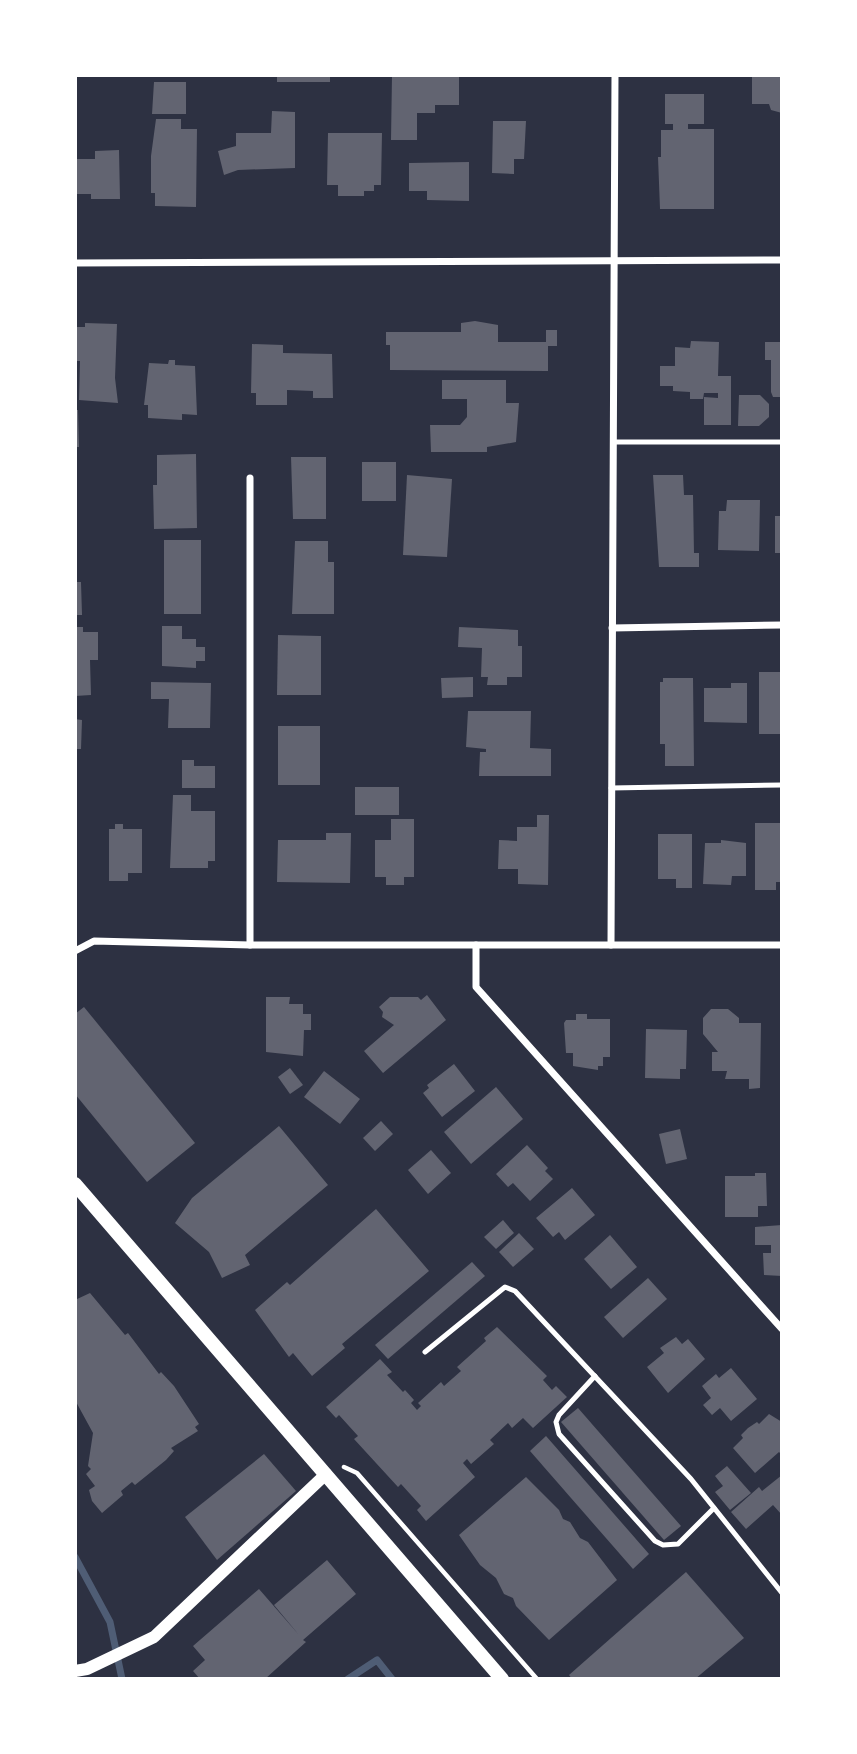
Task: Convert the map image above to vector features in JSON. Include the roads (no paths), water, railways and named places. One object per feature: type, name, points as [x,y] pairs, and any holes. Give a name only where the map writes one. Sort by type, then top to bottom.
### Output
[{"type":"main road","points":[[75,1184],[502,1679]]},
{"type":"street","points":[[611,945],[615,75]]},
{"type":"street","points":[[75,263],[782,260]]},
{"type":"street","points":[[250,478],[250,945]]},
{"type":"street","points":[[612,628],[782,625]]},
{"type":"street","points":[[75,951],[94,942],[476,946],[782,945]]},
{"type":"street","points":[[476,946],[476,987],[782,1329]]},
{"type":"street","points":[[81,1670],[154,1637],[326,1474]]},
{"type":"lane","points":[[613,442],[782,442]]},
{"type":"lane","points":[[611,788],[782,785]]},
{"type":"lane","points":[[425,1352],[505,1287],[510,1288],[595,1376],[714,1508],[782,1593]]},
{"type":"lane","points":[[595,1376],[559,1415],[556,1422],[558,1434],[655,1541],[663,1545],[678,1544],[714,1508]]},
{"type":"waterway","points":[[75,1557],[110,1622],[122,1679]]},
{"type":"waterway","points":[[348,1679],[377,1660],[392,1679]]}]
